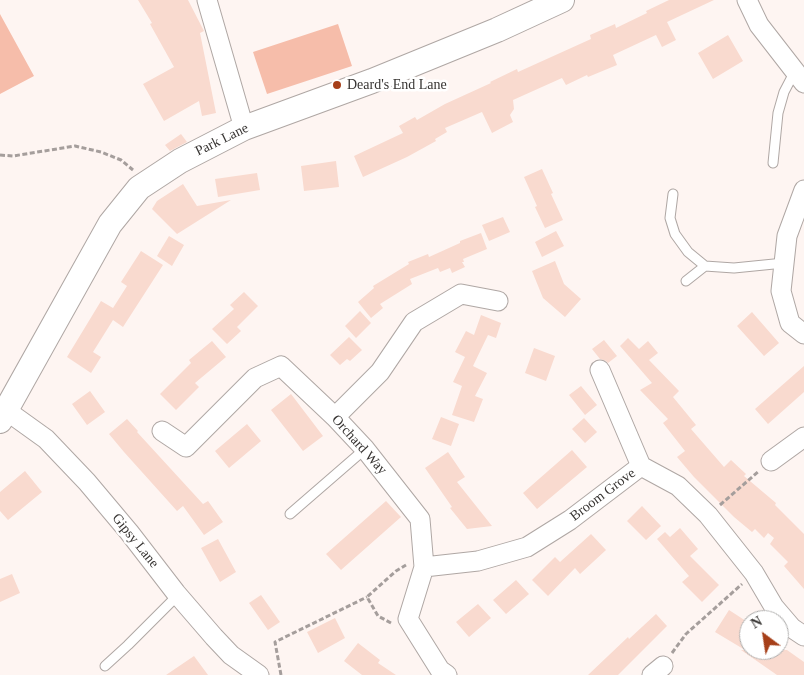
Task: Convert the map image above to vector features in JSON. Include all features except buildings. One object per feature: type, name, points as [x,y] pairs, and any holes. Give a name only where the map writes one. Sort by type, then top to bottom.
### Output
[{"type":"street","points":[[207,0],[244,128]]},
{"type":"street","name":"Park Lane","points":[[3,416],[110,224],[139,188],[180,161],[244,128],[417,63],[497,30],[562,0]]},
{"type":"street","points":[[747,0],[760,26],[800,77]]},
{"type":"street","points":[[804,190],[787,236],[782,291],[790,323],[804,334]]},
{"type":"street","points":[[335,416],[380,372],[414,322],[461,294],[498,301]]},
{"type":"street","name":"Orchard Way","points":[[162,430],[186,447],[255,378],[281,366],[335,416],[365,449],[420,519],[423,560],[408,619],[440,670],[447,675]]},
{"type":"street","points":[[600,370],[642,466]]},
{"type":"street","name":"Gipsy Lane","points":[[3,416],[46,439],[87,482],[214,637],[231,655],[259,675]]},
{"type":"street","points":[[771,461],[804,437]]},
{"type":"street","name":"Broom Grove","points":[[423,560],[478,561],[527,547],[570,520],[642,466],[678,486],[708,515],[754,572],[774,607],[792,628],[804,636]]},
{"type":"lane","points":[[772,163],[778,113],[784,92],[800,77]]},
{"type":"lane","points":[[673,194],[670,218],[675,234],[688,252],[705,266],[734,268],[784,262]]},
{"type":"lane","points":[[686,281],[705,266]]},
{"type":"lane","points":[[290,514],[365,449]]},
{"type":"lane","points":[[105,666],[178,595]]},
{"type":"path","points":[[0,155],[13,156],[75,146],[101,152],[121,160],[148,182]]},
{"type":"path","points":[[708,515],[771,461]]},
{"type":"path","points":[[281,675],[275,642],[368,597],[396,571],[423,560]]},
{"type":"path","points":[[661,670],[686,634],[754,572]]},
{"type":"path","points":[[368,597],[378,616],[393,625]]},
{"type":"shaded area","points":[[0,14],[34,76],[0,94]]},
{"type":"shaded area","points":[[338,24],[352,66],[267,94],[253,52]]},
{"type":"place","name":"Deard's End Lane","points":[[337,85]]}]
